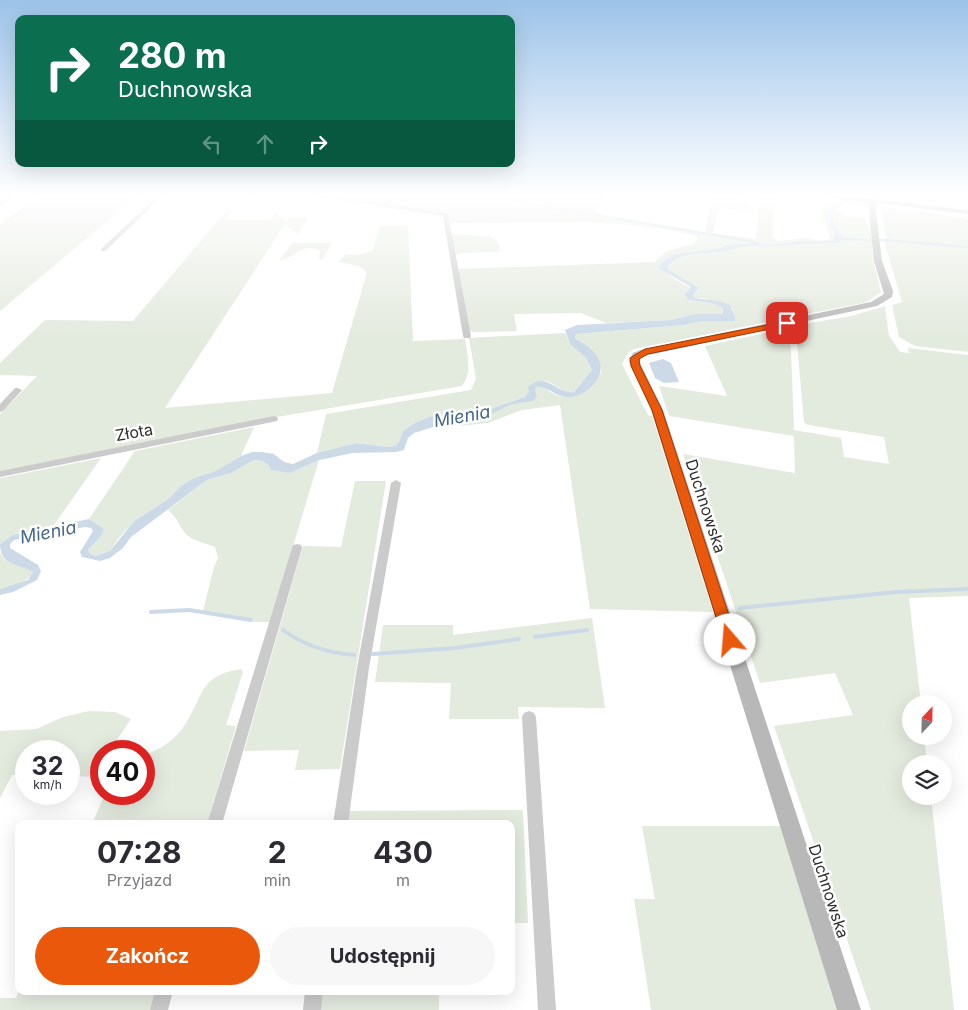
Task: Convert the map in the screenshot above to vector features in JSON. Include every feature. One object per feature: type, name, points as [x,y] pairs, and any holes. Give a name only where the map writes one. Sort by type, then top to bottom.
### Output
[{"type":"street","points":[[103,250],[110,243]]},
{"type":"street","points":[[451,243],[467,336]]},
{"type":"street","name":"Duchnowska","points":[[849,1010],[657,410],[634,361],[637,355],[645,352],[806,319],[874,304],[884,300],[889,295],[878,263],[875,243]]},
{"type":"street","points":[[0,409],[18,390]]},
{"type":"street","name":"Złota","points":[[0,474],[274,420]]},
{"type":"street","points":[[341,820],[363,668],[396,483]]},
{"type":"street","points":[[215,820],[297,548]]},
{"type":"street","points":[[529,717],[547,1010]]},
{"type":"street","points":[[159,1010],[163,995]]},
{"type":"street","points":[[312,1010],[314,995]]},
{"type":"shaded area","points":[[0,243],[81,243],[0,311]]},
{"type":"shaded area","points":[[199,243],[273,243],[165,408],[332,393],[367,272],[359,266],[338,262],[345,255],[362,254],[373,250],[375,243],[409,243],[413,341],[465,339],[468,369],[462,386],[259,420],[0,471],[0,414],[37,376],[0,375],[0,363],[45,320],[133,321]]},
{"type":"shaded area","points":[[292,243],[332,243],[323,259],[319,260],[320,251],[309,248],[279,261]]},
{"type":"shaded area","points":[[453,243],[498,243],[500,248],[499,252],[461,253],[455,256]]},
{"type":"shaded area","points":[[747,243],[674,254],[659,267],[676,280],[691,288],[688,300],[711,303],[723,308],[723,314],[696,314],[670,320],[606,323],[581,313],[514,314],[517,331],[474,332],[468,330],[457,269],[654,262],[667,251],[694,244]]},
{"type":"shaded area","points":[[749,243],[783,243],[769,245]]},
{"type":"shaded area","points":[[872,243],[873,259],[881,292],[867,302],[634,349],[628,353],[622,364],[648,415],[652,416],[713,612],[590,609],[560,405],[522,410],[488,423],[460,426],[459,419],[484,418],[510,405],[533,401],[535,389],[538,387],[544,387],[559,396],[574,397],[601,373],[596,357],[575,338],[576,334],[684,325],[704,321],[735,321],[732,308],[704,298],[695,298],[693,295],[699,289],[676,277],[668,266],[681,257],[688,255],[727,251],[750,246]]},
{"type":"shaded area","points":[[885,243],[968,243],[968,352],[915,346],[899,337],[892,305],[902,302]]},
{"type":"shaded area","points":[[885,306],[889,336],[900,352],[909,353],[908,348],[968,355],[968,596],[909,598],[920,695],[902,695],[902,745],[925,745],[926,755],[902,755],[902,805],[932,805],[954,1010],[871,1010],[774,726],[853,715],[835,673],[760,683],[683,454],[795,473],[794,436],[669,416],[659,386],[727,396],[705,346],[788,328],[791,349],[794,430],[841,438],[844,457],[889,464],[884,437],[808,425],[804,422],[796,332],[793,326],[851,316]]},
{"type":"shaded area","points":[[565,333],[570,344],[586,358],[592,370],[574,392],[566,392],[546,381],[525,397],[479,413],[458,411],[432,416],[416,422],[403,431],[399,442],[395,446],[387,447],[356,443],[317,453],[326,414],[471,390],[476,379],[469,338]]},
{"type":"shaded area","points":[[254,427],[241,456],[216,471],[194,478],[181,486],[167,500],[134,521],[110,551],[95,556],[89,554],[88,550],[102,535],[104,529],[89,519],[135,451]]},
{"type":"shaded area","points":[[101,458],[54,525],[13,535],[0,544],[0,478]]},
{"type":"shaded area","points":[[254,460],[263,461],[290,473],[319,460],[270,622],[255,622],[203,611],[218,558],[215,547],[188,536],[168,510],[207,480],[231,473]]},
{"type":"shaded area","points":[[355,481],[386,481],[340,769],[295,770],[299,750],[244,751],[303,546],[341,547]]},
{"type":"shaded area","points":[[0,553],[5,560],[34,571],[32,575],[20,583],[0,589]]},
{"type":"shaded area","points":[[592,618],[605,708],[518,707],[519,719],[449,719],[451,683],[375,682],[383,625],[453,625],[453,635]]},
{"type":"shaded area","points":[[241,669],[243,672],[226,725],[236,726],[208,820],[94,820],[100,805],[155,805],[155,751],[178,734],[205,687],[217,676]]},
{"type":"shaded area","points":[[89,711],[115,712],[131,719],[117,740],[90,740],[90,777],[80,776],[80,740],[15,740],[15,775],[12,775],[0,798],[0,731],[36,729],[63,717]]},
{"type":"shaded area","points":[[523,810],[528,923],[515,923],[515,820],[345,820],[346,811]]},
{"type":"shaded area","points":[[642,826],[780,826],[838,1010],[651,1010],[634,899],[655,899]]},
{"type":"shaded area","points":[[17,995],[155,995],[150,1010],[0,1010],[0,998],[16,998]]},
{"type":"shaded area","points":[[318,995],[439,995],[439,1010],[316,1010]]},
{"type":"water","name":"Mienia","points":[[747,243],[769,245],[837,243],[747,246],[727,251],[681,257],[668,266],[669,270],[699,288],[693,295],[695,298],[719,301],[730,305],[735,321],[704,321],[684,325],[576,334],[575,338],[594,352],[600,364],[599,376],[596,381],[582,394],[564,397],[545,388],[536,387],[537,397],[533,401],[510,405],[484,418],[459,419],[414,433],[408,438],[404,450],[396,452],[353,453],[319,460],[290,473],[271,470],[269,465],[263,461],[254,460],[231,473],[207,480],[131,537],[123,548],[110,558],[100,561],[82,557],[80,552],[93,531],[91,528],[85,527],[14,540],[10,544],[10,548],[38,565],[41,571],[37,580],[13,592],[0,595],[0,589],[28,580],[33,572],[11,563],[3,556],[0,544],[13,535],[89,519],[104,529],[102,535],[88,550],[90,554],[95,556],[110,551],[134,521],[167,500],[181,486],[194,478],[216,471],[241,456],[252,452],[274,454],[284,462],[293,464],[317,453],[356,443],[387,447],[395,446],[399,442],[403,431],[416,422],[432,416],[458,411],[479,413],[525,397],[529,392],[528,387],[535,382],[546,382],[562,390],[574,392],[592,370],[586,358],[570,344],[565,330],[577,325],[670,320],[696,314],[723,314],[723,308],[711,303],[688,300],[685,295],[691,287],[659,267],[674,254]]},
{"type":"water","points":[[663,359],[671,363],[679,382],[664,383],[655,378],[649,363]]},
{"type":"waterway","points":[[755,243],[761,245]]},
{"type":"waterway","points":[[923,243],[968,247]]},
{"type":"waterway","points":[[740,608],[896,592],[968,589]]},
{"type":"waterway","points":[[151,612],[189,610],[251,620]]},
{"type":"waterway","points":[[283,630],[317,648],[354,655]]},
{"type":"waterway","points":[[535,637],[587,630]]},
{"type":"waterway","points":[[373,654],[456,648],[519,639]]},
{"type":"route","points":[[730,640],[657,410],[635,366],[634,358],[645,352],[787,323]]}]
